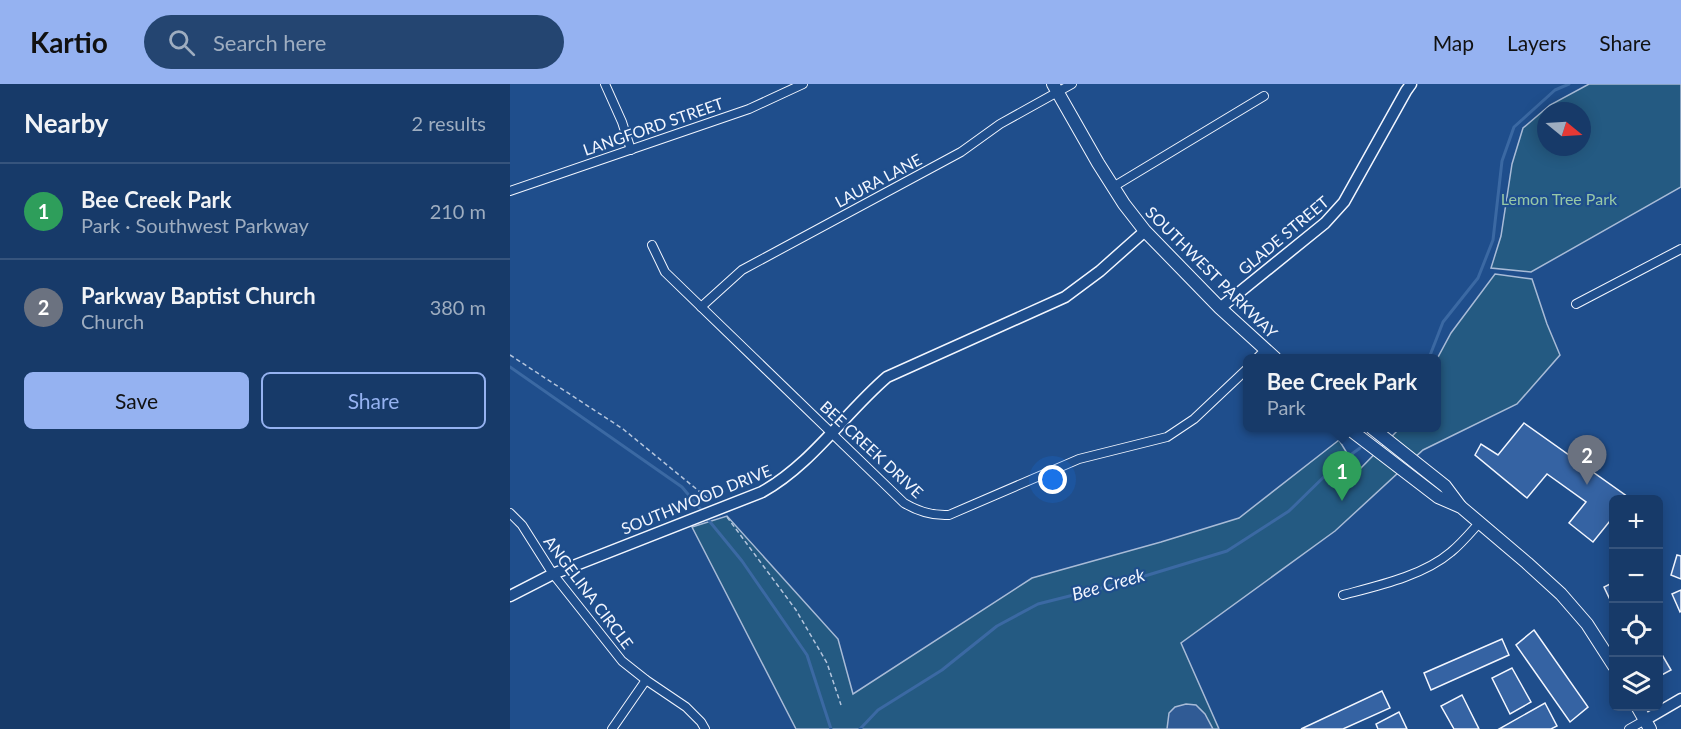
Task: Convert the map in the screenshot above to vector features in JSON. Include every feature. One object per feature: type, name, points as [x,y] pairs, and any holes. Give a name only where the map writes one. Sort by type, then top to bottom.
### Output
[{"type":"main road","name":"SOUTHWEST PARKWAY","points":[[1056,88],[1113,187],[1145,231],[1264,354]]},
{"type":"main road","points":[[1353,432],[1438,497],[1461,507]]},
{"type":"main road","points":[[1377,432],[1445,486],[1461,507],[1561,594],[1587,624],[1609,658]]},
{"type":"main road","points":[[1640,711],[1648,724]]},
{"type":"street","points":[[605,84],[622,122],[631,150]]},
{"type":"street","name":"LANGFORD STREET","points":[[510,191],[749,109],[803,84]]},
{"type":"street","name":"LAURA LANE","points":[[700,307],[742,270],[961,152],[1056,88],[1072,84]]},
{"type":"street","name":"GLADE STREET","points":[[1220,308],[1325,223],[1344,202],[1411,84]]},
{"type":"street","points":[[1113,187],[1264,96]]},
{"type":"street","name":"SOUTHWOOD DRIVE","points":[[510,596],[553,574],[686,520],[724,512],[762,492],[782,480],[832,434],[869,392],[887,377],[1065,297],[1100,271],[1145,231]]},
{"type":"street","name":"BEE CREEK DRIVE","points":[[652,244],[665,272],[700,307],[904,502],[916,510],[929,514],[950,515],[1079,459],[1167,437],[1194,419],[1243,373]]},
{"type":"street","points":[[1576,303],[1681,249]]},
{"type":"street","name":"ANGELINA CIRCLE","points":[[510,513],[522,525],[553,574],[622,661],[686,707],[705,729]]},
{"type":"street","points":[[1343,595],[1393,581],[1433,564],[1451,553],[1480,522]]},
{"type":"street","points":[[612,729],[646,680]]},
{"type":"street","points":[[1629,729],[1648,724],[1681,699]]},
{"type":"path","points":[[510,355],[622,429],[724,512],[796,610],[827,663],[841,705]]},
{"type":"green space","name":"Lemon Tree Park","points":[[1589,84],[1681,84],[1681,187],[1531,272],[1491,268],[1501,236],[1512,164],[1523,128],[1537,116],[1537,156],[1591,156],[1591,102],[1556,102]]},
{"type":"green space","points":[[1495,274],[1532,279],[1560,355],[1517,404],[1423,450],[1335,531],[1181,643],[1219,729],[796,729],[692,527],[727,516],[838,639],[853,694],[1032,578],[1239,518],[1339,440],[1358,471],[1396,432],[1441,432],[1440,354],[1451,333]]},
{"type":"shaded area","points":[[1186,704],[1196,705],[1205,714],[1213,729],[1167,729],[1169,713],[1175,707]]},
{"type":"building","points":[[1524,423],[1625,495],[1609,495],[1609,522],[1593,542],[1569,523],[1586,502],[1547,474],[1527,498],[1475,455],[1481,444],[1498,455]]},
{"type":"building","points":[[1677,555],[1681,556],[1681,579],[1671,575]]},
{"type":"building","points":[[1609,584],[1609,598],[1604,587]]},
{"type":"building","points":[[1681,590],[1681,611],[1680,612],[1672,594]]},
{"type":"building","points":[[1534,630],[1588,707],[1570,722],[1516,645]]},
{"type":"building","points":[[1502,639],[1509,655],[1431,690],[1424,673]]},
{"type":"building","points":[[1663,656],[1671,670],[1663,674]]},
{"type":"building","points":[[1512,668],[1531,702],[1510,714],[1492,678]]},
{"type":"building","points":[[1382,691],[1390,708],[1343,729],[1301,729]]},
{"type":"building","points":[[1462,695],[1479,729],[1454,729],[1441,706]]},
{"type":"building","points":[[1545,703],[1557,726],[1551,729],[1499,729]]},
{"type":"building","points":[[1399,712],[1407,729],[1378,729],[1376,724]]},
{"type":"waterway","name":"Bee Creek","points":[[1431,354],[1443,322],[1478,278],[1493,240],[1502,161],[1514,127],[1555,90],[1569,84]]},
{"type":"waterway","points":[[510,367],[682,487],[702,511]]},
{"type":"waterway","name":"Bee Creek","points":[[860,729],[878,710],[942,670],[997,626],[1038,604],[1125,582],[1227,551],[1289,511],[1334,467],[1360,448]]},
{"type":"waterway","points":[[706,517],[742,561],[807,655],[831,729]]},
{"type":"place","name":"Parkway Baptist Church","points":[[1587,485]]},
{"type":"place","name":"Bee Creek Park","points":[[1342,501]]}]
